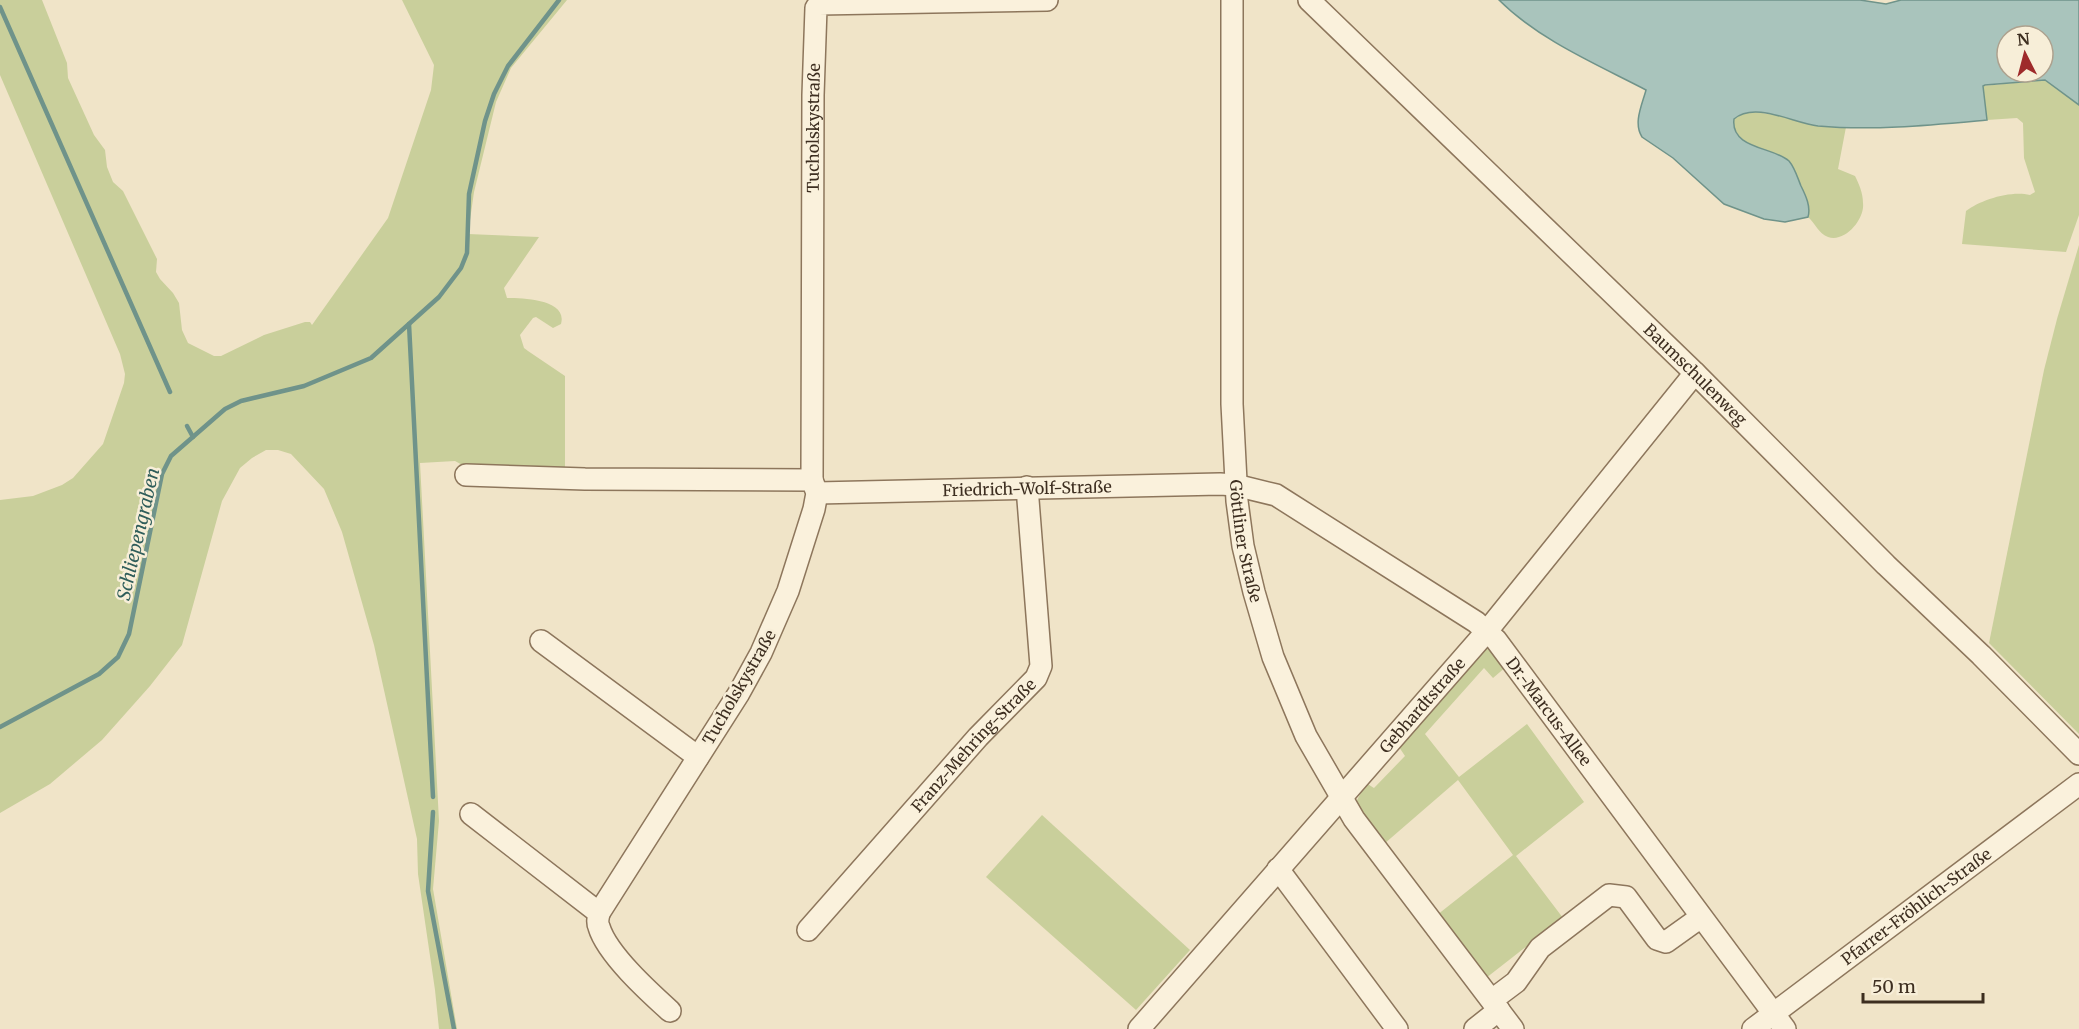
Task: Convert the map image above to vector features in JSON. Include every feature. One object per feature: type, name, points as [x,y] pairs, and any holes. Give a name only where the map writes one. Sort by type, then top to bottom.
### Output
[{"type":"street","name":"Tucholskystraße","points":[[598,913],[739,693],[770,635],[788,591],[814,509],[813,95],[816,8],[819,4],[1047,0]]},
{"type":"street","name":"Göttliner Straße","points":[[1232,0],[1231,361],[1235,484],[1244,546],[1273,657],[1306,736],[1354,819],[1513,1029]]},
{"type":"street","name":"Baumschulenweg","points":[[1309,0],[1695,373],[1886,565],[1981,655],[2079,753]]},
{"type":"street","name":"Gebhardtstraße","points":[[1139,1029],[1487,631],[1695,373]]},
{"type":"street","points":[[466,476],[814,486]]},
{"type":"street","name":"Friedrich-Wolf-Straße","points":[[814,486],[1027,487],[1235,484]]},
{"type":"street","name":"Dr.-Marcus-Allee","points":[[1235,484],[1276,495],[1487,631],[1496,640],[1779,1021]]},
{"type":"street","name":"Franz-Mehring-Straße","points":[[808,930],[978,737],[1036,678],[1041,666],[1027,487]]},
{"type":"street","name":"Tucholskystraße","points":[[541,641],[698,757]]},
{"type":"street","name":"Pfarrer-Fröhlich-Straße","points":[[1753,1029],[1779,1021],[2079,784]]},
{"type":"street","points":[[471,814],[598,913],[598,925],[604,939],[639,983],[670,1011]]},
{"type":"street","points":[[1278,869],[1397,1029]]},
{"type":"street","points":[[1475,1029],[1516,982],[1540,948],[1609,895],[1626,897],[1657,939],[1666,942],[1701,917]]},
{"type":"green space","points":[[0,0],[42,0],[67,63],[68,78],[94,135],[105,150],[107,167],[113,182],[123,191],[157,259],[156,272],[179,303],[182,330],[188,343],[214,356],[221,356],[264,335],[305,322],[310,322],[312,325],[388,218],[431,90],[434,65],[402,0],[567,0],[511,68],[496,102],[474,192],[468,234],[539,237],[504,288],[507,298],[551,305],[558,309],[561,316],[561,324],[553,328],[536,317],[533,318],[520,335],[524,348],[565,376],[565,472],[466,467],[455,461],[420,463],[439,821],[433,889],[457,1029],[439,1029],[418,874],[417,839],[374,645],[342,532],[324,489],[291,454],[278,450],[266,450],[240,468],[222,501],[182,645],[150,686],[102,740],[50,784],[0,813],[0,500],[33,496],[62,485],[73,478],[103,444],[125,374],[120,354],[0,75]]},
{"type":"green space","points":[[2050,84],[2079,105],[2079,215],[2066,252],[1962,244],[1966,211],[1996,197],[2014,194],[2030,195],[2035,192],[2024,158],[2023,123],[2017,118],[1987,120],[1983,86]]},
{"type":"green space","points":[[1755,112],[1816,126],[1846,127],[1838,169],[1855,176],[1862,192],[1863,203],[1861,216],[1847,233],[1834,238],[1822,233],[1808,217],[1809,212],[1788,161],[1745,142],[1739,136],[1734,119],[1744,113]]},
{"type":"green space","points":[[2079,245],[2079,734],[1989,643],[2044,370]]},
{"type":"green space","points":[[1482,648],[1496,651],[1507,666],[1493,678],[1484,668],[1425,734],[1459,777],[1527,724],[1584,802],[1516,856],[1563,918],[1486,978],[1437,915],[1513,855],[1458,780],[1384,844],[1356,802],[1366,783],[1374,788],[1405,756],[1397,744]]},
{"type":"green space","points":[[1042,815],[1190,950],[1136,1010],[986,877]]},
{"type":"water","points":[[1499,0],[1860,0],[1886,4],[1901,0],[2079,0],[2079,105],[2050,84],[2055,84],[2055,24],[1995,24],[1995,84],[1997,84],[1983,86],[1987,120],[1860,128],[1818,126],[1763,113],[1743,114],[1734,119],[1735,129],[1739,136],[1754,146],[1782,156],[1789,161],[1806,198],[1808,217],[1785,222],[1764,219],[1724,204],[1673,158],[1642,137],[1638,120],[1646,90],[1569,50],[1532,27]]},
{"type":"waterway","name":"Schliepengraben","points":[[0,727],[99,674],[118,657],[129,634],[162,474],[171,456],[225,409],[241,401],[304,386],[371,358],[439,297],[461,268],[467,253],[469,194],[485,121],[494,94],[508,66],[559,0]]},
{"type":"waterway","points":[[0,7],[170,392]]},
{"type":"waterway","points":[[409,324],[433,797]]},
{"type":"waterway","points":[[187,426],[193,437]]},
{"type":"waterway","points":[[433,812],[428,891],[454,1029]]}]
